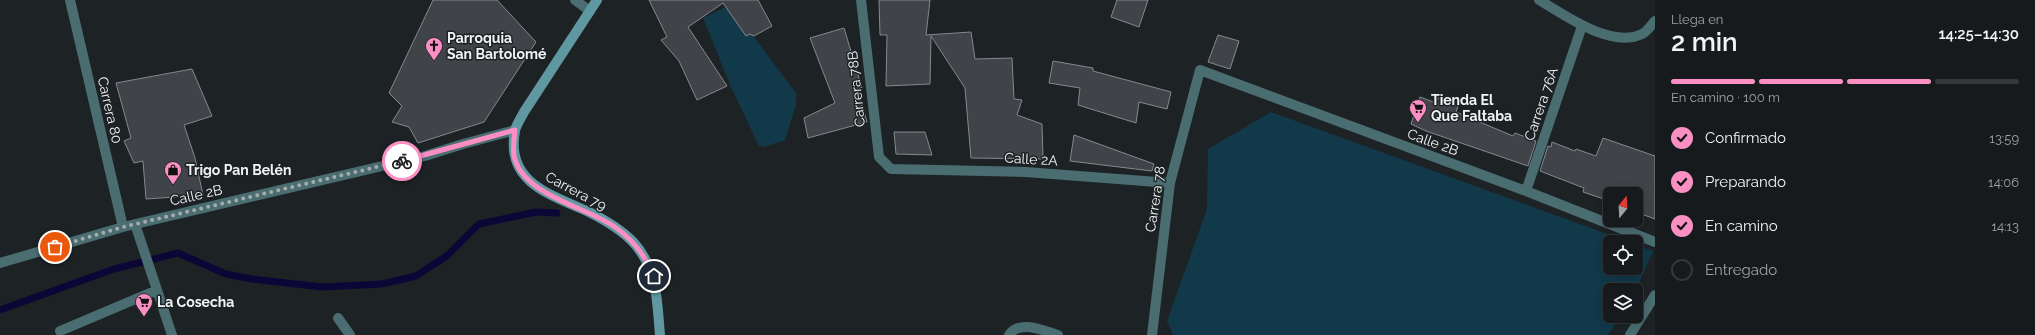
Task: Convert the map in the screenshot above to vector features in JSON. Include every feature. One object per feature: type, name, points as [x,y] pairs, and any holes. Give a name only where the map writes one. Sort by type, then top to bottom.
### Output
[{"type":"main road","points":[[515,130],[524,112],[598,0]]},
{"type":"main road","name":"Carrera 79","points":[[515,130],[515,160],[520,171],[529,180],[559,199],[590,213],[615,227],[634,244],[650,266],[657,290],[660,335]]},
{"type":"street","name":"Carrera 80","points":[[70,0],[123,227]]},
{"type":"street","points":[[575,0],[590,11]]},
{"type":"street","name":"Carrera 78B","points":[[861,0],[879,157],[891,169]]},
{"type":"street","points":[[1539,0],[1582,26],[1611,36],[1628,38],[1644,34],[1655,21]]},
{"type":"street","name":"Carrera 76A","points":[[1526,191],[1582,26]]},
{"type":"street","name":"Calle 2B","points":[[1200,70],[1526,191],[1655,242]]},
{"type":"street","name":"Carrera 78","points":[[1152,335],[1170,183],[1200,70]]},
{"type":"street","name":"Calle 2B","points":[[0,263],[123,227],[425,156],[515,130]]},
{"type":"street","name":"Calle 2A","points":[[891,169],[1026,172],[1170,183]]},
{"type":"street","points":[[135,224],[172,335]]},
{"type":"street","points":[[60,332],[157,290]]},
{"type":"street","points":[[1630,335],[1655,296]]},
{"type":"street","points":[[338,318],[350,335]]},
{"type":"street","points":[[1009,335],[1012,331],[1023,326],[1058,335]]},
{"type":"shaded area","points":[[730,5],[796,93],[796,105],[785,140],[764,147],[759,146],[731,87],[703,18]]},
{"type":"shaded area","points":[[1271,112],[1610,235],[1603,235],[1603,275],[1643,275],[1639,283],[1603,283],[1603,323],[1616,323],[1608,335],[1173,335],[1167,321],[1207,209],[1208,149]]},
{"type":"shaded area","points":[[1643,247],[1653,251],[1643,274]]},
{"type":"building","points":[[433,0],[497,0],[536,42],[484,122],[418,143],[409,127],[392,122],[402,106],[389,93]]},
{"type":"building","points":[[649,0],[758,0],[772,26],[754,36],[750,34],[746,36],[723,3],[688,27],[727,86],[697,100],[679,61],[661,40],[667,37]]},
{"type":"building","points":[[879,0],[930,0],[926,35],[971,32],[975,59],[1012,58],[1014,99],[1022,100],[1017,115],[1042,124],[1043,159],[971,158],[965,88],[931,36],[930,84],[886,86],[887,35],[880,35]]},
{"type":"building","points":[[1117,0],[1148,0],[1139,27],[1111,17]]},
{"type":"building","points":[[844,28],[862,88],[857,88],[867,122],[808,138],[804,118],[835,103],[810,38]]},
{"type":"building","points":[[1218,35],[1239,41],[1230,69],[1208,62]]},
{"type":"building","points":[[1053,61],[1093,68],[1093,71],[1171,92],[1167,109],[1139,102],[1136,123],[1078,105],[1080,88],[1049,83]]},
{"type":"building","points":[[192,69],[212,116],[184,125],[195,158],[203,195],[146,199],[143,161],[134,163],[124,141],[131,138],[116,83]]},
{"type":"building","points":[[1420,97],[1436,103],[1438,98],[1458,106],[1456,112],[1513,136],[1515,133],[1536,141],[1528,166],[1426,131],[1411,124]]},
{"type":"building","points":[[894,132],[925,132],[932,155],[896,154]]},
{"type":"building","points":[[1074,135],[1154,164],[1152,171],[1070,161]]},
{"type":"building","points":[[1603,138],[1655,156],[1655,219],[1643,215],[1643,187],[1603,187],[1603,199],[1583,192],[1584,188],[1540,171],[1548,146],[1551,147],[1552,142],[1575,151],[1576,149],[1596,156]]},
{"type":"waterway","points":[[0,310],[114,269],[178,253],[226,274],[252,279],[322,287],[382,284],[416,276],[448,255],[479,224],[536,212],[557,213]]},
{"type":"way so far","points":[[55,247],[123,227],[402,161]]},
{"type":"place","name":"Parroquia San Bartolomé","points":[[434,61]]},
{"type":"place","name":"Tienda El Que Faltaba","points":[[1418,123]]},
{"type":"place","name":"Trigo Pan Belén","points":[[173,185]]},
{"type":"place","name":"La Cosecha","points":[[144,317]]},
{"type":"route","points":[[402,161],[425,156],[515,130],[515,160],[520,171],[539,188],[615,227],[634,244],[650,266],[654,276]]}]
